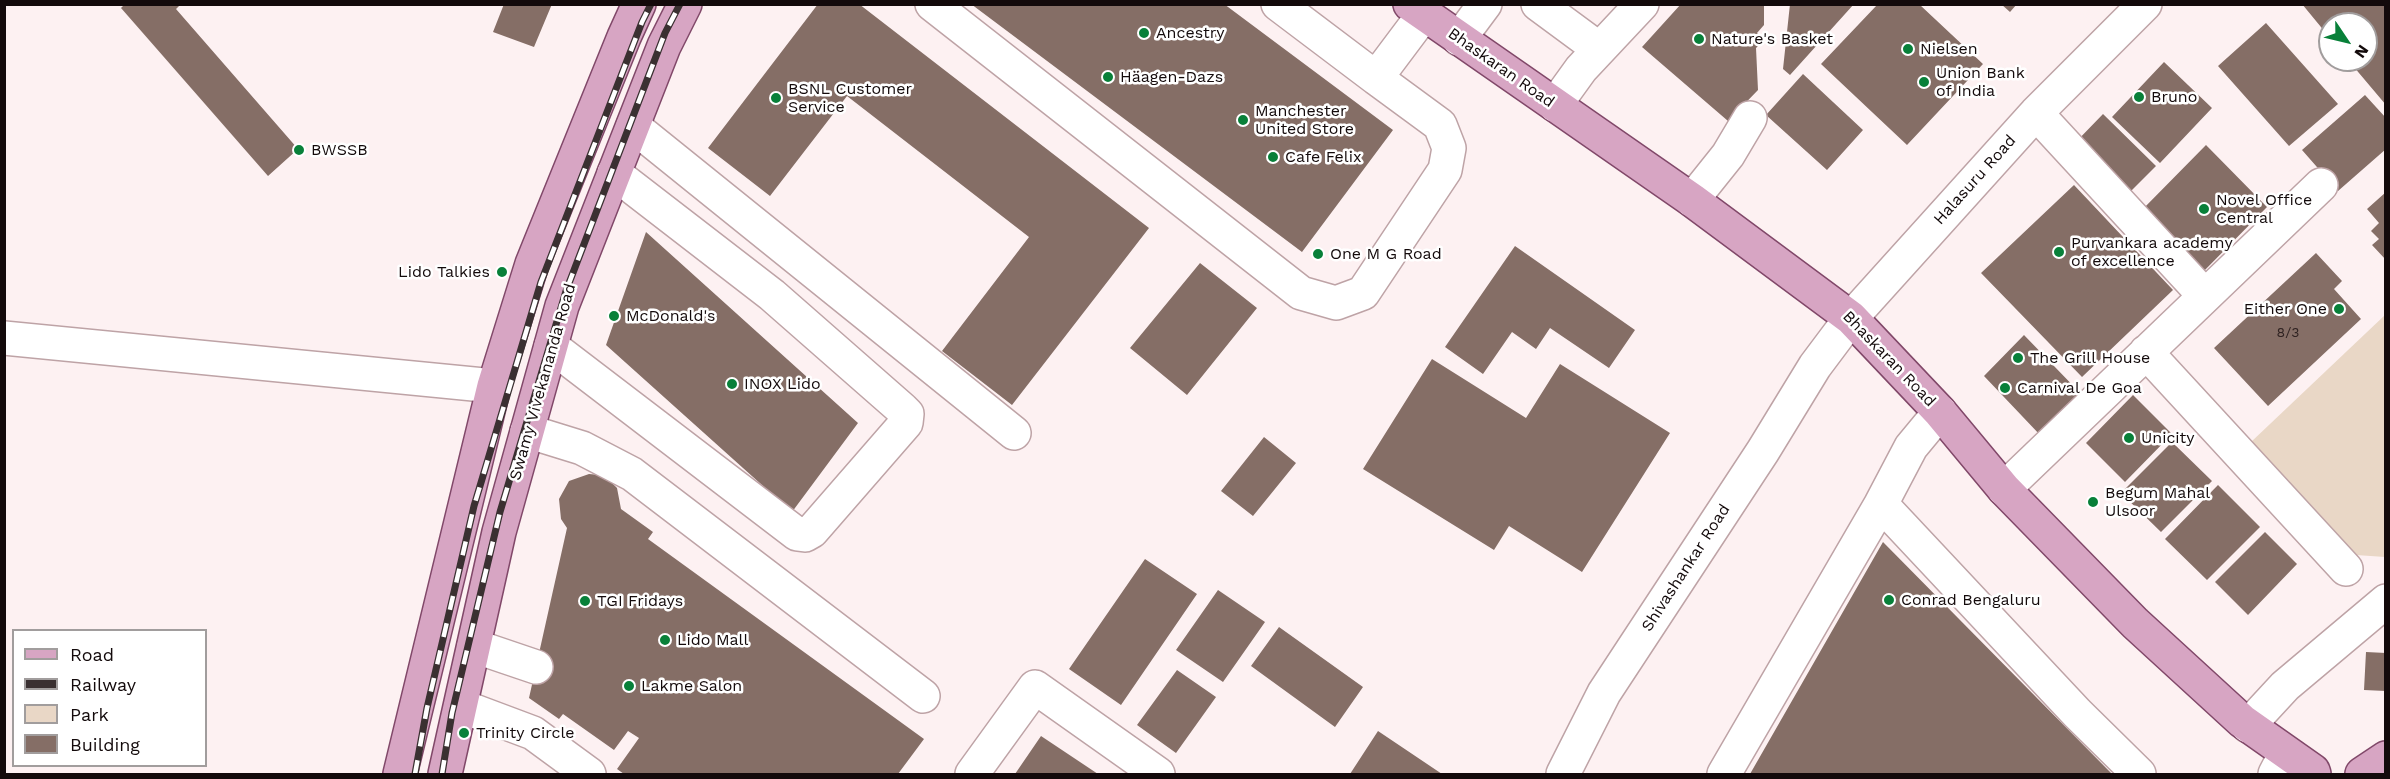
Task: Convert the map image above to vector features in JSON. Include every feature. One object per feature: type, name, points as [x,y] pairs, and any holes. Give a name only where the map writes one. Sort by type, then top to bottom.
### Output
[{"type":"main road","points":[[400,774],[494,386],[532,264],[639,4]]},
{"type":"main road","name":"Swamy Vivekananda Road","points":[[446,774],[499,532],[562,306],[664,46],[685,4]]},
{"type":"main road","name":"Bhaskaran Road","points":[[1417,9],[1692,200],[1851,318],[1940,412],[2004,489],[2135,623],[2248,726],[2302,770]]},
{"type":"main road","points":[[2362,774],[2385,758]]},
{"type":"street","points":[[932,4],[1301,293],[1336,303],[1363,293],[1445,170],[1449,148],[1440,125],[1278,4]]},
{"type":"street","points":[[1459,39],[1485,4]]},
{"type":"street","points":[[1539,4],[1593,57]]},
{"type":"street","points":[[1555,105],[1593,57],[1642,4]]},
{"type":"street","name":"Halasuru Road","points":[[1815,366],[1851,318],[2036,113],[2145,4]]},
{"type":"street","points":[[1376,78],[1417,9]]},
{"type":"street","points":[[2036,113],[2205,296]]},
{"type":"street","points":[[1692,200],[1728,155],[1750,118]]},
{"type":"street","points":[[633,126],[1014,434]]},
{"type":"street","points":[[551,346],[790,530],[804,535],[812,531],[906,423],[907,418],[902,409],[772,295],[614,173]]},
{"type":"street","points":[[2004,489],[2321,185]]},
{"type":"street","points":[[4,338],[494,386]]},
{"type":"street","points":[[2146,352],[2346,569]]},
{"type":"street","name":"Shivashankar Road","points":[[1563,774],[1604,693],[1756,461],[1815,366]]},
{"type":"street","points":[[1724,774],[1881,504],[1911,447],[1940,412]]},
{"type":"street","points":[[527,432],[582,448],[634,476],[923,696]]},
{"type":"street","points":[[634,476],[666,435]]},
{"type":"street","points":[[1881,504],[2077,713],[2139,774]]},
{"type":"street","points":[[2248,726],[2285,686],[2385,601]]},
{"type":"street","points":[[474,645],[536,668]]},
{"type":"street","points":[[972,774],[1035,687],[1158,774]]},
{"type":"street","points":[[460,706],[533,733],[589,774]]},
{"type":"green space","points":[[2385,315],[2385,557],[2356,555],[2251,442]]},
{"type":"building","points":[[125,4],[181,4],[176,9],[298,149],[268,176],[121,8]]},
{"type":"building","points":[[504,4],[552,4],[534,47],[493,32]]},
{"type":"building","points":[[818,4],[859,4],[1149,228],[1012,405],[942,351],[1029,237],[847,96],[770,196],[708,148]]},
{"type":"building","points":[[971,4],[1224,4],[1393,130],[1302,252]]},
{"type":"building","points":[[1681,4],[1764,4],[1764,25],[1757,33],[1765,39],[1756,48],[1758,90],[1728,121],[1642,47]]},
{"type":"building","points":[[1790,4],[1854,4],[1790,75],[1783,69]]},
{"type":"building","points":[[2001,4],[2017,4],[2010,12]]},
{"type":"building","points":[[2302,4],[2386,4],[2386,105],[2358,72],[2378,72],[2378,12],[2318,12],[2318,23]]},
{"type":"building","points":[[1877,5],[1920,5],[1983,64],[1907,145],[1821,64]]},
{"type":"building","points":[[2266,23],[2338,104],[2289,146],[2218,66]]},
{"type":"building","points":[[2164,62],[2212,108],[2160,163],[2112,117]]},
{"type":"building","points":[[1803,74],[1863,130],[1827,170],[1766,115]]},
{"type":"building","points":[[2365,95],[2386,118],[2386,149],[2338,191],[2302,150]]},
{"type":"building","points":[[2103,114],[2156,166],[2126,196],[2073,145]]},
{"type":"building","name":"Novel Office Central","points":[[2206,145],[2267,207],[2201,274],[2140,212]]},
{"type":"building","points":[[2074,185],[2173,290],[2082,377],[1981,273]]},
{"type":"building","points":[[2386,192],[2386,260],[2372,245],[2379,239],[2371,231],[2379,223],[2367,209]]},
{"type":"building","name":"INOX Lido","points":[[646,232],[858,423],[792,512],[606,345]]},
{"type":"building","points":[[1515,246],[1635,330],[1609,368],[1550,328],[1536,349],[1512,332],[1483,374],[1445,347]]},
{"type":"building","points":[[2316,253],[2342,281],[2334,289],[2361,319],[2268,406],[2214,348]]},
{"type":"building","points":[[1200,263],[1257,308],[1187,395],[1130,348]]},
{"type":"building","points":[[2024,335],[2084,397],[2041,436],[1984,376]]},
{"type":"building","points":[[1432,359],[1526,418],[1560,364],[1670,433],[1582,572],[1509,526],[1494,550],[1363,469]]},
{"type":"building","name":"Unicity","points":[[2133,395],[2172,434],[2125,482],[2086,443]]},
{"type":"building","points":[[1264,437],[1296,463],[1253,516],[1221,491]]},
{"type":"building","points":[[2172,442],[2212,481],[2161,532],[2121,493]]},
{"type":"building","name":"Lido Mall","points":[[589,474],[600,475],[617,488],[621,509],[653,532],[648,539],[924,739],[898,774],[624,774],[617,769],[639,738],[628,731],[614,750],[563,714],[559,719],[529,698],[567,528],[561,519],[559,499],[569,481]]},
{"type":"building","points":[[2218,485],[2260,527],[2207,580],[2165,539]]},
{"type":"building","points":[[2265,532],[2297,564],[2248,615],[2215,582]]},
{"type":"building","points":[[1883,542],[2112,774],[1750,774]]},
{"type":"building","points":[[1145,559],[1197,594],[1121,705],[1069,669]]},
{"type":"building","points":[[1218,590],[1265,622],[1223,682],[1176,650]]},
{"type":"building","points":[[1279,627],[1363,687],[1335,727],[1251,666]]},
{"type":"building","points":[[2366,652],[2386,653],[2386,691],[2364,690]]},
{"type":"building","points":[[1177,670],[1216,697],[1176,753],[1137,725]]},
{"type":"building","points":[[1378,731],[1442,774],[1350,774]]},
{"type":"building","points":[[1041,736],[1098,774],[1015,774]]},
{"type":"railway","points":[[415,774],[427,708],[474,506],[541,282],[651,4]]},
{"type":"railway","points":[[442,774],[452,713],[500,512],[566,291],[665,33],[680,4]]},
{"type":"place","name":"Ancestry","points":[[1144,33]]},
{"type":"place","name":"Nature's Basket","points":[[1699,39]]},
{"type":"place","name":"Nielsen","points":[[1908,49]]},
{"type":"place","name":"Häagen-Dazs","points":[[1108,77]]},
{"type":"place","name":"Union Bank of India","points":[[1924,82]]},
{"type":"place","name":"Bruno","points":[[2139,97]]},
{"type":"place","name":"BSNL Customer Service","points":[[776,98]]},
{"type":"place","name":"Manchester United Store","points":[[1243,120]]},
{"type":"place","name":"BWSSB","points":[[299,150]]},
{"type":"place","name":"Cafe Felix","points":[[1273,157]]},
{"type":"place","name":"Novel Office Central","points":[[2204,209]]},
{"type":"place","name":"Purvankara academy of excellence","points":[[2059,252]]},
{"type":"place","name":"One M G Road","points":[[1318,254]]},
{"type":"place","name":"Lido Talkies","points":[[502,272]]},
{"type":"place","name":"Either One","points":[[2339,309]]},
{"type":"place","name":"McDonald's","points":[[614,316]]},
{"type":"place","name":"The Grill House","points":[[2018,358]]},
{"type":"place","name":"INOX Lido","points":[[732,384]]},
{"type":"place","name":"Carnival De Goa","points":[[2005,388]]},
{"type":"place","name":"Unicity","points":[[2129,438]]},
{"type":"place","name":"Begum Mahal Ulsoor","points":[[2093,502]]},
{"type":"place","name":"Conrad Bengaluru","points":[[1889,600]]},
{"type":"place","name":"TGI Fridays","points":[[585,601]]},
{"type":"place","name":"Lido Mall","points":[[665,640]]},
{"type":"place","name":"Lakme Salon","points":[[629,686]]},
{"type":"place","name":"Trinity Circle","points":[[464,733]]}]
